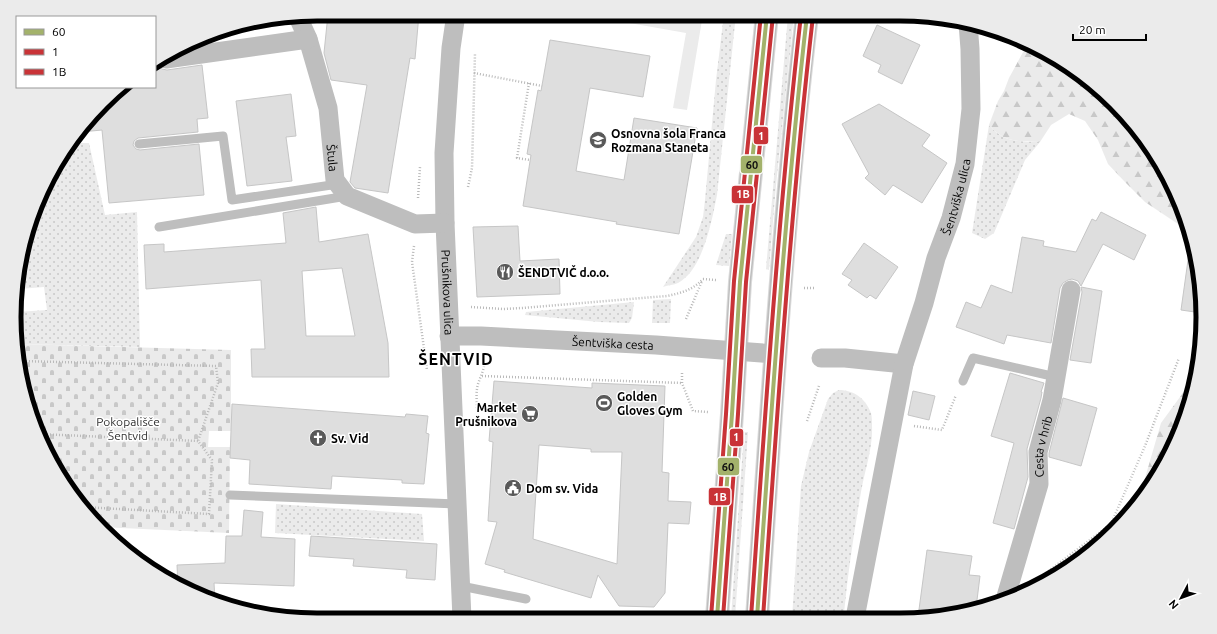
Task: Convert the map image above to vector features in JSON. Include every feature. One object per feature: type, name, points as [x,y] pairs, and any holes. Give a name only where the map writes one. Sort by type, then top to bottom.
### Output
[{"type":"main road","points":[[717,613],[740,282],[766,21]]},
{"type":"main road","points":[[757,613],[776,354],[797,97],[806,21]]},
{"type":"street","name":"Prušnikova ulica","points":[[455,21],[451,48],[444,154],[449,336],[462,613]]},
{"type":"street","name":"Štula","points":[[300,22],[308,39],[328,108],[335,180],[342,190]]},
{"type":"street","name":"Šentviška ulica","points":[[904,364],[924,303],[936,258],[951,218],[965,164],[971,109],[968,29]]},
{"type":"street","points":[[175,58],[308,39]]},
{"type":"street","points":[[342,190],[415,224],[445,223]]},
{"type":"street","name":"Cesta v hrib","points":[[1007,592],[1039,484],[1038,452],[1052,400],[1071,290]]},
{"type":"street","name":"Šentviška cesta","points":[[449,336],[481,336],[656,345],[776,354]]},
{"type":"street","points":[[821,358],[845,358],[904,364],[856,613]]},
{"type":"lane","points":[[139,144],[223,136],[232,200],[342,190]]},
{"type":"lane","points":[[159,227],[342,190]]},
{"type":"lane","points":[[963,381],[973,358],[1056,377]]},
{"type":"lane","points":[[230,495],[457,504]]},
{"type":"lane","points":[[460,586],[526,599]]},
{"type":"path","points":[[468,190],[472,168],[475,50]]},
{"type":"path","points":[[474,73],[542,86]]},
{"type":"path","points":[[529,83],[517,158],[530,160]]},
{"type":"path","points":[[414,246],[412,262],[428,375]]},
{"type":"path","points":[[470,299],[470,307],[503,309],[667,296],[690,289],[703,279],[686,319]]},
{"type":"path","points":[[1043,576],[1111,524],[1145,446],[1180,358]]},
{"type":"path","points":[[25,361],[216,366],[218,383],[198,441]]},
{"type":"path","points":[[682,373],[682,383],[693,411],[708,412]]},
{"type":"path","points":[[482,376],[682,383]]},
{"type":"path","points":[[892,424],[942,430],[963,381]]},
{"type":"path","points":[[807,421],[820,386]]},
{"type":"path","points":[[46,434],[198,441]]},
{"type":"path","points":[[90,507],[209,514],[212,460],[198,441]]},
{"type":"green space","points":[[618,21],[702,21],[687,110],[673,108],[686,33]]},
{"type":"green space","points":[[723,21],[735,21],[717,195],[709,230],[700,256],[687,277],[678,283],[663,287],[696,237],[703,217]]},
{"type":"green space","points":[[787,21],[793,21],[776,185],[769,270],[766,269]]},
{"type":"green space","points":[[1025,49],[1064,71],[1095,94],[1123,122],[1146,153],[1165,186],[1181,226],[1145,202],[1108,164],[1098,140],[1085,121],[1069,114],[1051,125],[1040,142],[1012,140],[995,131],[989,125],[1009,78]]},
{"type":"green space","points":[[989,125],[1000,135],[1012,140],[1040,142],[1025,160],[994,233],[985,239],[972,233]]},
{"type":"green space","points":[[78,143],[89,143],[105,215],[137,212],[140,347],[23,344],[21,312],[47,310],[44,287],[23,289],[31,240],[44,204],[61,169]]},
{"type":"green space","points":[[726,234],[732,234],[729,266],[716,265]]},
{"type":"green space","points":[[671,299],[670,323],[652,323],[653,300]]},
{"type":"green space","points":[[634,302],[632,318],[629,323],[599,322],[525,315],[526,312]]},
{"type":"green space","name":"Pokopališče Šentvid","points":[[23,344],[231,350],[231,431],[209,431],[208,447],[230,447],[229,533],[109,527],[82,497],[61,465],[52,448],[31,394]]},
{"type":"green space","points":[[1188,387],[1180,412],[1165,448],[1143,486],[1161,423]]},
{"type":"green space","points":[[839,390],[844,390],[859,396],[869,408],[872,421],[871,442],[856,522],[844,613],[792,613],[801,486],[809,452],[828,399],[833,393]]},
{"type":"green space","points":[[744,432],[748,432],[735,613],[731,613]]},
{"type":"green space","points":[[276,504],[422,514],[424,541],[275,533]]},
{"type":"building","points":[[327,21],[418,21],[415,59],[410,58],[388,193],[355,188],[350,182],[367,85],[331,80],[324,53]]},
{"type":"building","points":[[877,25],[920,45],[902,84],[878,72],[881,65],[863,56]]},
{"type":"building","points":[[550,40],[650,56],[643,97],[590,88],[576,171],[624,180],[634,118],[697,128],[679,234],[616,224],[617,222],[523,206],[531,155],[527,154],[538,90],[541,91]]},
{"type":"building","points":[[202,65],[208,118],[197,119],[198,132],[138,138],[134,141],[133,145],[136,149],[140,150],[199,144],[204,195],[109,203],[102,130],[86,131],[94,122],[130,88],[156,88],[156,69],[160,67],[167,70]]},
{"type":"building","points":[[291,94],[296,136],[286,137],[292,181],[247,186],[236,101]]},
{"type":"building","points":[[879,104],[930,135],[922,146],[947,163],[922,203],[893,185],[885,195],[865,178],[869,174],[842,124]]},
{"type":"building","points":[[316,207],[319,242],[368,234],[388,343],[389,377],[252,377],[251,349],[265,349],[261,280],[146,289],[144,245],[164,244],[164,252],[286,243],[283,213]],"holes":[[[342,268],[355,336],[306,336],[302,271]]]},
{"type":"building","points":[[1101,212],[1146,235],[1134,260],[1103,244],[1081,286],[1078,281],[1072,279],[1063,283],[1060,288],[1051,343],[1007,335],[1004,344],[956,327],[966,302],[981,308],[991,285],[1012,293],[1022,237],[1044,241],[1043,246],[1076,252],[1092,219],[1096,221]]},
{"type":"building","points":[[518,226],[520,261],[559,259],[560,294],[477,297],[473,227]]},
{"type":"building","points":[[864,243],[898,267],[876,299],[870,295],[867,298],[848,285],[852,280],[842,274]]},
{"type":"building","points":[[1189,254],[1193,278],[1196,312],[1181,310]]},
{"type":"building","points":[[1081,287],[1102,291],[1091,363],[1070,360],[1082,292]]},
{"type":"building","points":[[1010,373],[1044,383],[1027,449],[1028,477],[1014,529],[993,523],[1014,443],[991,436]]},
{"type":"building","points":[[494,381],[592,388],[592,383],[665,386],[662,472],[669,473],[668,501],[691,502],[689,524],[668,523],[665,593],[654,607],[619,606],[598,575],[591,598],[504,572],[505,570],[485,564],[497,522],[488,521],[493,442],[489,441]],"holes":[[[539,445],[591,449],[591,452],[622,452],[617,564],[533,539]]]},
{"type":"building","points":[[913,391],[935,396],[929,420],[908,415]]},
{"type":"building","points":[[1063,398],[1097,408],[1081,466],[1049,457]]},
{"type":"building","name":"Sv. Vid","points":[[232,404],[405,417],[406,414],[428,416],[426,433],[429,434],[424,484],[402,483],[402,480],[332,476],[331,489],[249,484],[250,460],[230,458]]},
{"type":"building","points":[[244,510],[263,512],[261,537],[295,539],[294,586],[214,583],[215,594],[178,578],[177,565],[225,563],[226,536],[242,536]]},
{"type":"building","points":[[311,536],[437,544],[435,580],[406,578],[407,570],[353,566],[354,559],[309,556]]},
{"type":"building","points":[[927,550],[972,556],[969,575],[980,576],[977,603],[919,612]]},
{"type":"transit line","name":"1B","points":[[711,613],[734,281],[760,21]]},
{"type":"transit line","name":"60","points":[[717,613],[740,282],[766,21]]},
{"type":"transit line","name":"1","points":[[723,613],[746,282],[772,21]]},
{"type":"transit line","name":"1B","points":[[751,613],[785,165],[800,21]]},
{"type":"transit line","name":"60","points":[[757,613],[791,166],[806,21]]},
{"type":"transit line","name":"1","points":[[763,613],[797,166],[812,21]]},
{"type":"place","name":"Osnovna šola Franca Rozmana Staneta","points":[[598,140]]},
{"type":"place","name":"ŠENDTVIČ d.o.o.","points":[[505,272]]},
{"type":"place","name":"Golden Gloves Gym","points":[[604,403]]},
{"type":"place","name":"Market Prušnikova","points":[[530,414]]},
{"type":"place","name":"Sv. Vid","points":[[318,438]]},
{"type":"place","name":"Dom sv. Vida","points":[[513,488]]},
{"type":"district","name":"ŠENTVID","points":[[456,359]]}]
